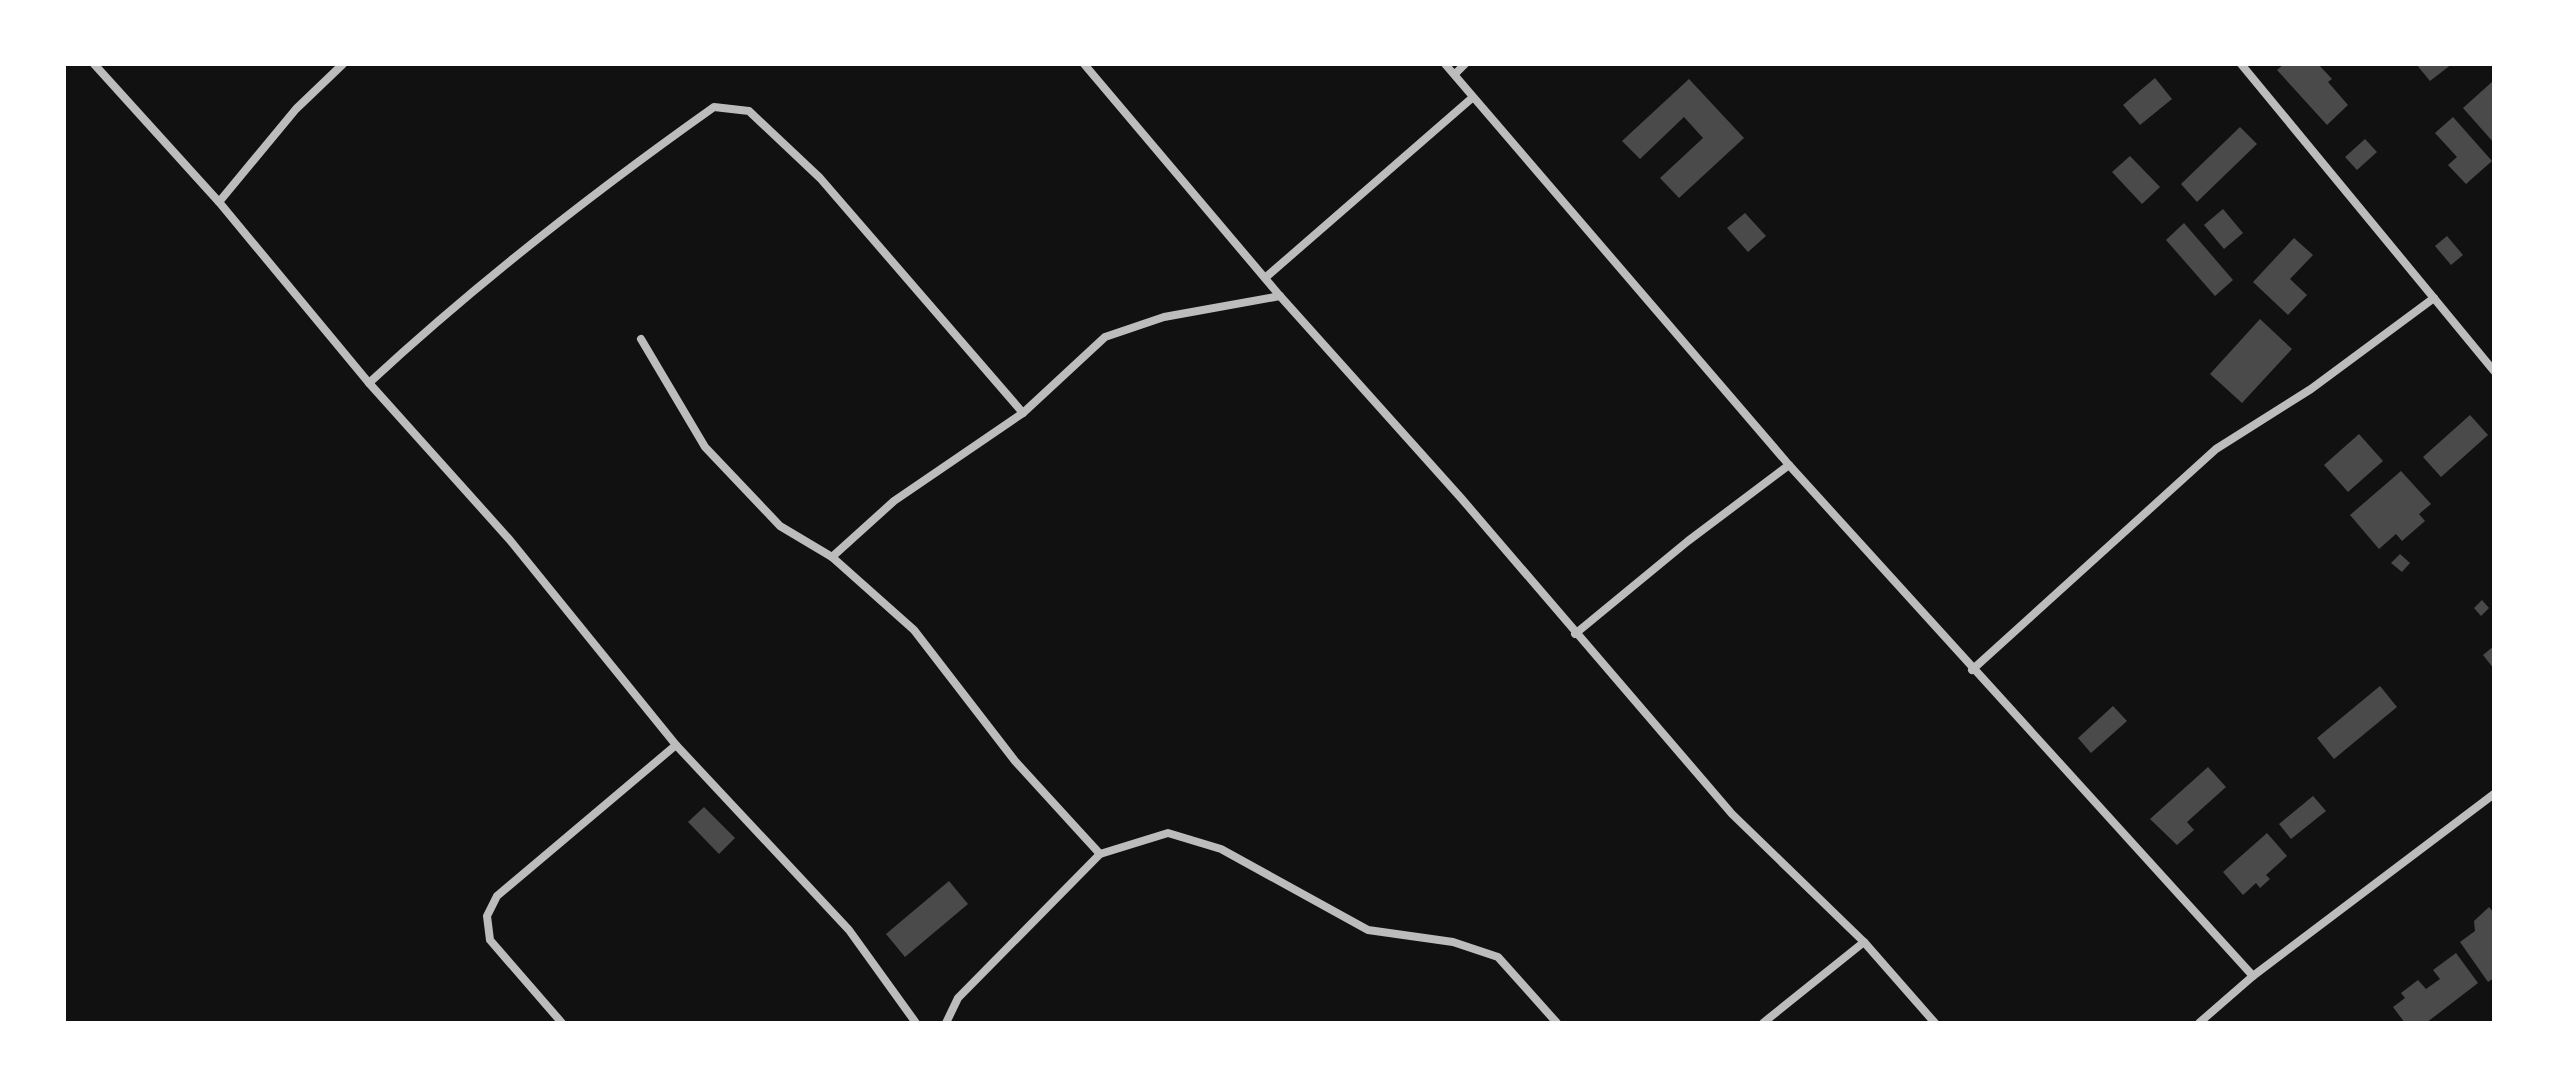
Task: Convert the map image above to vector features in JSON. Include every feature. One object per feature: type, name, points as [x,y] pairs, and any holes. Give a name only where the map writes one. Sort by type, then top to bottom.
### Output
[{"type":"street","points":[[94,64],[219,202],[369,383],[509,539],[676,745],[849,930],[916,1023]]},
{"type":"street","points":[[219,202],[296,109],[343,64]]},
{"type":"street","points":[[1084,64],[1280,296],[1461,498],[1732,814],[1864,942],[1935,1023]]},
{"type":"street","points":[[1445,64],[1789,465],[2253,976]]},
{"type":"street","points":[[1455,74],[1465,64]]},
{"type":"street","points":[[2241,64],[2494,371]]},
{"type":"street","points":[[1265,278],[1472,98]]},
{"type":"street","points":[[369,383],[442,316],[644,156],[714,107],[749,111],[820,178],[1023,413]]},
{"type":"street","points":[[832,557],[894,501],[1023,413],[1105,337],[1164,317],[1280,296]]},
{"type":"street","points":[[1972,670],[2216,449],[2311,389],[2434,298]]},
{"type":"street","points":[[641,339],[705,447],[780,526],[832,557],[914,630],[1015,761],[1100,854]]},
{"type":"street","points":[[1575,634],[1688,541],[1789,465]]},
{"type":"street","points":[[562,1023],[490,940],[487,916],[497,896],[676,745]]},
{"type":"street","points":[[2199,1023],[2253,976],[2494,794]]},
{"type":"street","points":[[946,1023],[958,998],[1100,854],[1168,833],[1221,849],[1368,930],[1453,942],[1498,957],[1557,1023]]},
{"type":"street","points":[[1763,1023],[1864,942]]},
{"type":"building","points":[[2284,64],[2318,64],[2332,79],[2328,82],[2348,105],[2327,125],[2277,70]]},
{"type":"building","points":[[2416,64],[2452,64],[2430,81]]},
{"type":"building","points":[[2155,78],[2172,99],[2140,125],[2123,105]]},
{"type":"building","points":[[1689,79],[1744,138],[1679,198],[1660,178],[1703,138],[1684,117],[1640,159],[1622,141]]},
{"type":"building","points":[[2494,83],[2494,143],[2463,108]]},
{"type":"building","points":[[2453,117],[2492,161],[2466,184],[2448,165],[2457,157],[2435,133]]},
{"type":"building","points":[[2240,127],[2257,144],[2197,202],[2181,184]]},
{"type":"building","points":[[2365,139],[2377,152],[2357,170],[2345,157]]},
{"type":"building","points":[[2130,156],[2160,187],[2142,204],[2112,172]]},
{"type":"building","points":[[2223,209],[2243,233],[2224,249],[2204,225]]},
{"type":"building","points":[[1745,213],[1766,236],[1748,252],[1727,228]]},
{"type":"building","points":[[2184,223],[2233,280],[2215,296],[2166,240]]},
{"type":"building","points":[[2447,236],[2463,255],[2451,265],[2435,246]]},
{"type":"building","points":[[2294,238],[2313,255],[2290,279],[2307,295],[2288,315],[2253,282]]},
{"type":"building","points":[[2260,319],[2292,349],[2242,403],[2210,374]]},
{"type":"building","points":[[2470,415],[2488,435],[2441,477],[2423,457]]},
{"type":"building","points":[[2359,434],[2383,461],[2348,492],[2324,465]]},
{"type":"building","points":[[2401,471],[2431,504],[2419,514],[2425,521],[2402,541],[2396,534],[2379,549],[2350,515]]},
{"type":"building","points":[[2400,554],[2410,563],[2402,572],[2391,563]]},
{"type":"building","points":[[2482,600],[2489,608],[2481,616],[2474,608]]},
{"type":"building","points":[[2494,646],[2494,669],[2483,655]]},
{"type":"building","points":[[2380,686],[2397,707],[2334,759],[2317,738]]},
{"type":"building","points":[[2113,706],[2127,721],[2091,753],[2078,738]]},
{"type":"building","points":[[2208,767],[2226,787],[2187,822],[2194,830],[2177,845],[2150,819]]},
{"type":"building","points":[[2313,796],[2326,811],[2291,839],[2279,824]]},
{"type":"building","points":[[704,807],[735,838],[719,854],[688,822]]},
{"type":"building","points":[[2267,833],[2287,856],[2266,875],[2270,879],[2260,888],[2256,883],[2243,895],[2223,872]]},
{"type":"building","points":[[949,881],[968,904],[905,957],[886,934]]},
{"type":"building","points":[[2489,907],[2494,913],[2494,978],[2488,982],[2460,942],[2475,931],[2474,921]]},
{"type":"building","points":[[2456,953],[2478,983],[2426,1023],[2405,1023],[2393,1007],[2405,998],[2401,993],[2418,980],[2426,989],[2440,979],[2433,970]]}]
